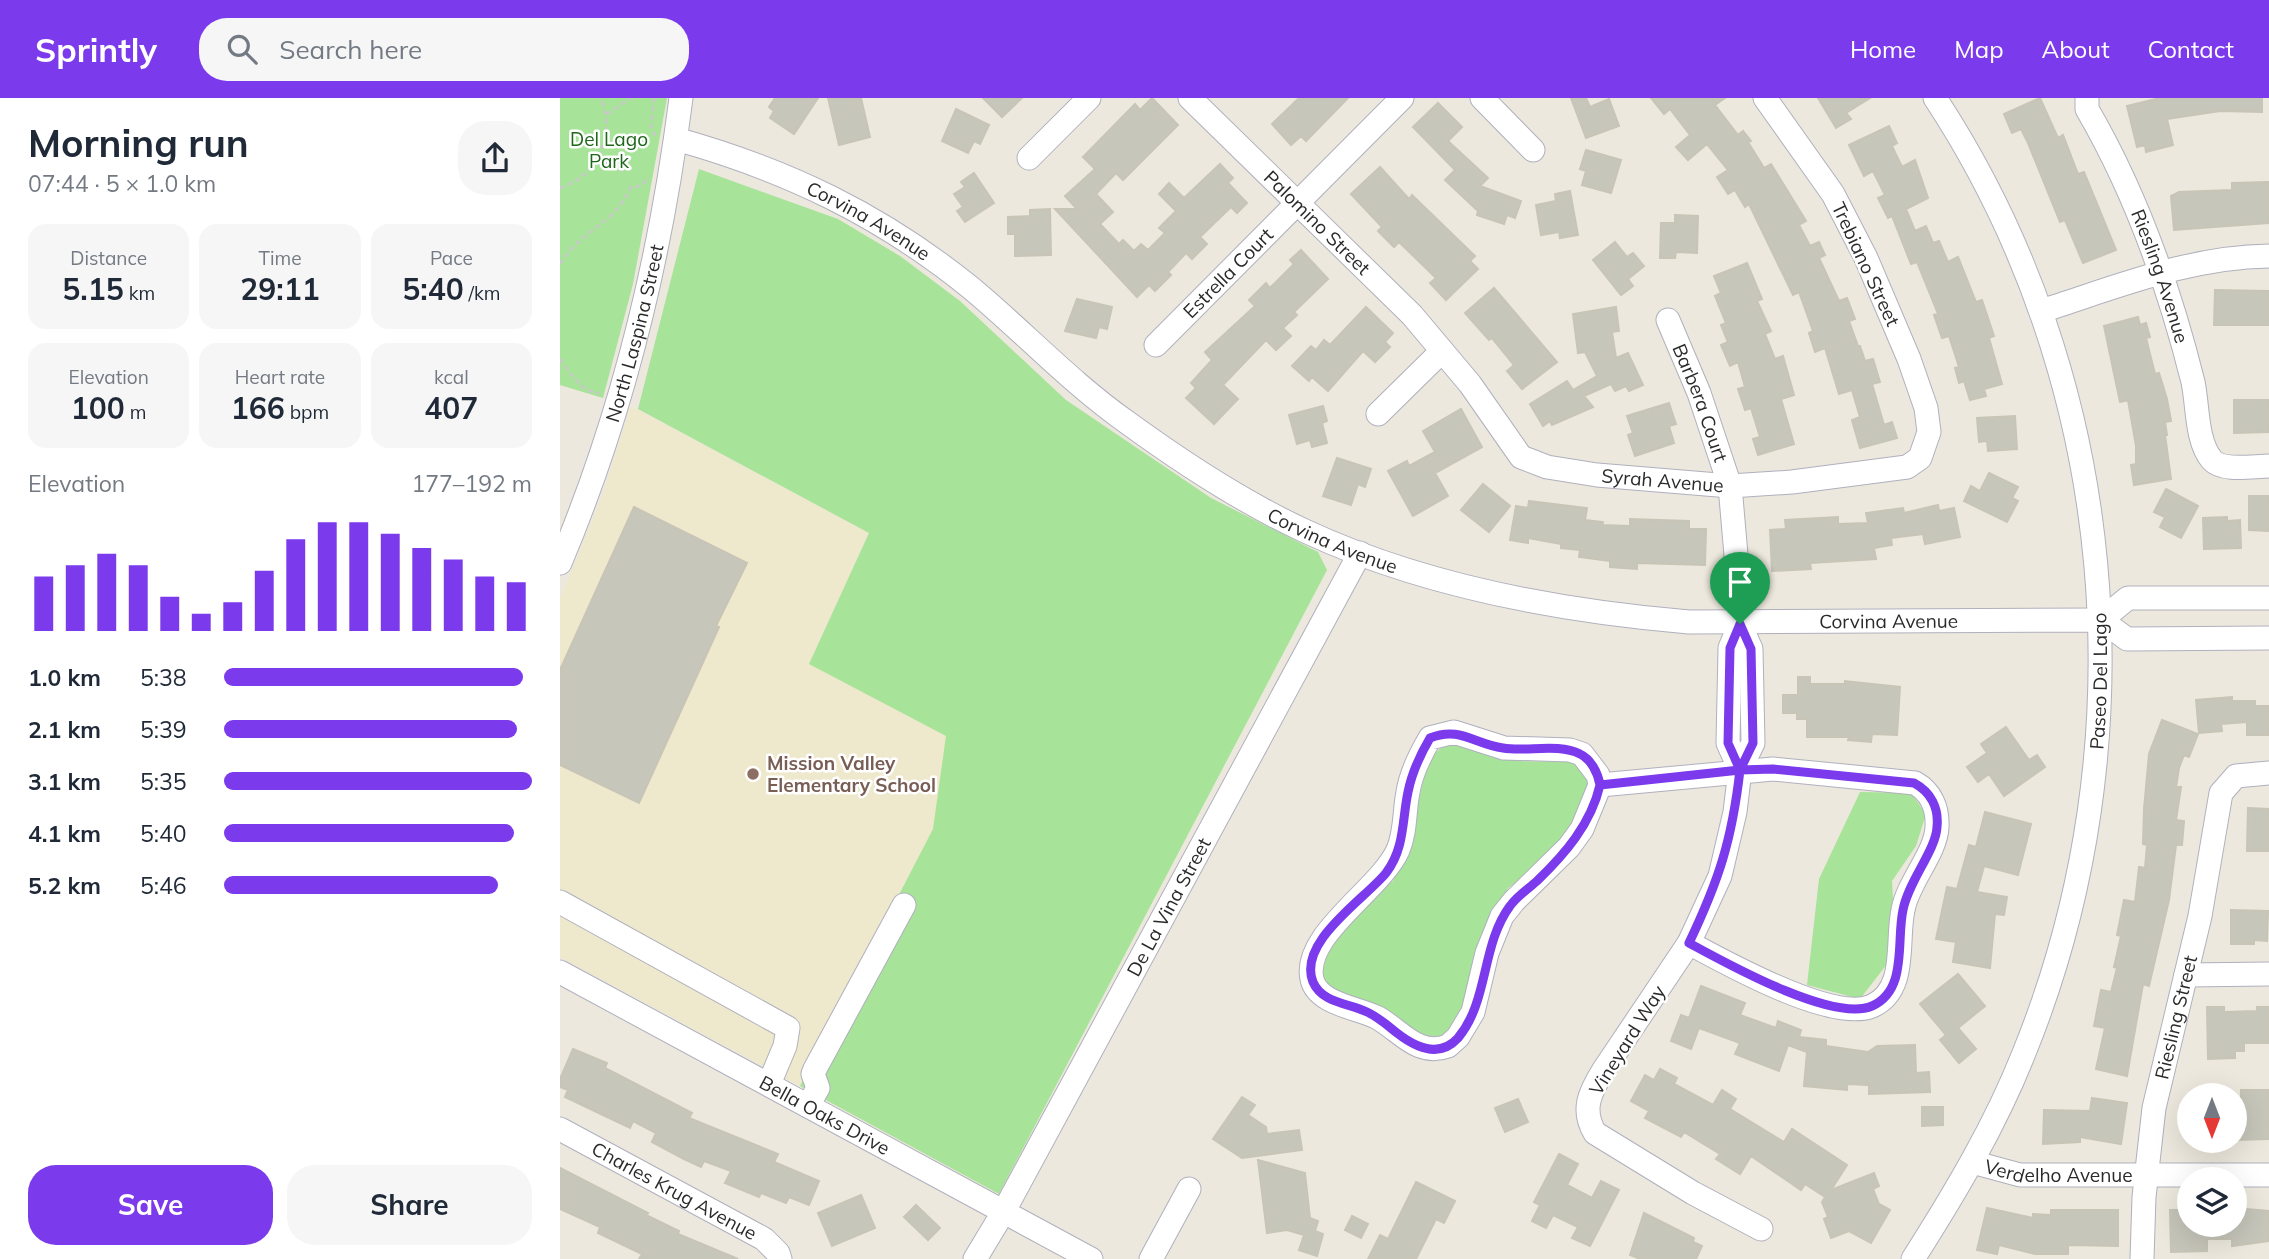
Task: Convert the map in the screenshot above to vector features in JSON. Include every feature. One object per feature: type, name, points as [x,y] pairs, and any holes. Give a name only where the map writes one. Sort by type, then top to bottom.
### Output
[{"type":"street","name":"North Laspina Street","points":[[560,563],[600,456],[619,391],[657,236],[681,98]]},
{"type":"street","points":[[1030,158],[1089,98]]},
{"type":"street","name":"Palomino Street","points":[[1190,98],[1412,315],[1442,351]]},
{"type":"street","name":"Estrella Court","points":[[1156,345],[1402,98]]},
{"type":"street","points":[[1482,98],[1533,150]]},
{"type":"street","name":"Trebiano Street","points":[[1765,98],[1833,194],[1866,258],[1909,359],[1926,408],[1929,432],[1927,447]]},
{"type":"street","name":"Paseo Del Lago","points":[[1913,1259],[1972,1162],[2004,1100],[2034,1027],[2076,887],[2096,755],[2101,620],[2093,530],[2081,459],[2042,311],[1986,187],[1936,98]]},
{"type":"street","name":"Riesling Avenue","points":[[2087,98],[2087,108],[2132,191],[2162,271],[2195,393],[2207,452],[2214,462],[2223,466],[2269,466]]},
{"type":"street","name":"Corvina Avenue","points":[[676,139],[788,177],[865,214],[973,290],[1078,385],[1172,455],[1306,531],[1424,574],[1534,601],[1635,618],[1740,624],[2101,620]]},
{"type":"street","points":[[2042,311],[2162,271],[2210,260],[2269,256]]},
{"type":"street","name":"Barbera Court","points":[[1668,320],[1699,393],[1730,486],[1740,624]]},
{"type":"street","points":[[1378,414],[1442,351]]},
{"type":"street","name":"Syrah Avenue","points":[[1442,351],[1470,384],[1521,457],[1532,462],[1597,475],[1730,486],[1804,481],[1907,467],[1920,458],[1927,447]]},
{"type":"street","name":"De La Vina Street","points":[[975,1259],[1004,1211],[1360,552]]},
{"type":"street","points":[[2269,598],[2128,598],[2101,620],[2127,639],[2269,638]]},
{"type":"street","name":"Vineyard Way","points":[[1740,624],[1730,648],[1728,743],[1740,770],[1735,812],[1720,876],[1689,943],[1591,1090],[1588,1121],[1595,1133],[1612,1144],[1693,1193],[1761,1228]]},
{"type":"street","points":[[1454,732],[1504,748],[1582,754],[1598,775],[1600,785],[1582,829],[1569,847],[1502,916],[1490,944],[1473,1012],[1458,1037],[1448,1046],[1427,1049],[1413,1044],[1367,1012],[1328,998],[1318,991],[1312,979],[1316,949],[1328,931],[1387,871],[1405,826],[1408,793],[1414,769],[1430,738],[1454,732]]},
{"type":"street","points":[[1600,785],[1773,769],[1885,778],[1914,783],[1926,789],[1933,801],[1937,827],[1935,838],[1905,899],[1900,925],[1897,973],[1892,987],[1874,1005],[1861,1009],[1839,1007],[1764,981],[1689,943]]},
{"type":"street","name":"Riesling Street","points":[[2141,1259],[2146,1177],[2164,1060],[2206,883],[2221,793],[2230,781],[2244,774],[2269,774]]},
{"type":"street","points":[[560,902],[788,1028],[785,1046],[769,1084]]},
{"type":"street","points":[[808,1106],[818,1088],[813,1074],[815,1069],[904,905]]},
{"type":"street","name":"Bella Oaks Drive","points":[[560,972],[1091,1259]]},
{"type":"street","points":[[2186,975],[2269,974]]},
{"type":"street","name":"Charles Krug Avenue","points":[[560,1129],[764,1239],[779,1253],[780,1259]]},
{"type":"street","name":"Verdelho Avenue","points":[[1972,1162],[2020,1175],[2269,1175]]},
{"type":"street","points":[[1151,1259],[1189,1189]]},
{"type":"path","points":[[560,188],[579,179],[598,157],[607,132],[606,114],[601,98]]},
{"type":"path","points":[[606,114],[631,98]]},
{"type":"path","points":[[654,98],[651,127],[657,138],[654,149]]},
{"type":"path","points":[[598,157],[623,171]]},
{"type":"path","points":[[560,264],[578,241],[617,212],[631,187],[645,184],[650,169]]},
{"type":"path","points":[[560,359],[572,377],[589,390],[599,395],[603,386]]},
{"type":"shaded area","name":"Mission Valley Elementary School","points":[[631,406],[869,533],[809,663],[946,735],[947,812],[800,1086],[560,957],[560,599],[601,500]]},
{"type":"green space","name":"Del Lago Park","points":[[560,98],[667,98],[633,284],[603,398],[560,385]]},
{"type":"green space","points":[[699,169],[838,219],[900,256],[960,301],[1066,400],[1211,498],[1318,552],[1327,570],[999,1194],[800,1086],[933,829],[946,736],[809,664],[869,533],[638,409]]},
{"type":"green space","points":[[1448,741],[1516,761],[1578,762],[1590,778],[1590,810],[1550,858],[1508,888],[1474,967],[1458,1037],[1413,1035],[1318,991],[1335,923],[1393,881],[1414,821],[1428,760]]},
{"type":"green space","points":[[1860,792],[1911,793],[1926,814],[1916,846],[1892,881],[1894,917],[1887,964],[1860,999],[1807,985],[1819,879]]},
{"type":"building","points":[[775,98],[818,98],[794,134],[770,118],[774,111],[769,107]]},
{"type":"building","points":[[828,98],[861,98],[870,137],[839,145]]},
{"type":"building","points":[[983,98],[1022,98],[1002,117]]},
{"type":"building","points":[[1152,98],[1178,125],[1123,180],[1116,173],[1096,194],[1113,212],[1100,224],[1119,244],[1123,240],[1134,251],[1141,244],[1148,250],[1165,233],[1159,228],[1176,211],[1159,194],[1169,183],[1184,198],[1220,164],[1233,178],[1228,183],[1247,203],[1237,213],[1231,207],[1200,237],[1207,244],[1192,259],[1186,253],[1168,272],[1171,275],[1155,291],[1149,285],[1137,297],[1055,209],[1077,209],[1065,196],[1095,169],[1083,157],[1135,104],[1140,110]]},
{"type":"building","points":[[1299,98],[1348,98],[1306,141],[1301,136],[1291,145],[1272,124]]},
{"type":"building","points":[[1571,98],[1586,98],[1590,107],[1609,99],[1619,126],[1586,138]]},
{"type":"building","points":[[1651,98],[1725,98],[1715,105],[1738,135],[1743,131],[1751,141],[1748,142],[1764,168],[1771,164],[1806,221],[1799,225],[1810,246],[1819,242],[1825,255],[1819,258],[1839,301],[1847,298],[1855,319],[1849,321],[1858,346],[1865,361],[1873,359],[1880,382],[1872,384],[1884,425],[1892,422],[1897,438],[1860,448],[1852,420],[1860,417],[1852,390],[1839,394],[1825,348],[1815,352],[1809,333],[1813,331],[1799,292],[1793,295],[1749,204],[1745,207],[1735,190],[1728,194],[1717,177],[1728,170],[1707,144],[1688,160],[1676,147],[1690,135],[1670,109],[1664,114]]},
{"type":"building","points":[[1818,98],[1870,98],[1846,113],[1851,119],[1836,128]]},
{"type":"building","points":[[2040,98],[2058,138],[2063,135],[2078,174],[2084,172],[2116,250],[2083,263],[2065,220],[2060,222],[2021,129],[2012,133],[2004,114]]},
{"type":"building","points":[[2160,98],[2262,98],[2262,112],[2220,111],[2167,119],[2173,145],[2146,152],[2145,145],[2137,147],[2127,106]]},
{"type":"building","points":[[1438,103],[1462,127],[1448,141],[1488,178],[1480,186],[1521,201],[1515,218],[1507,215],[1504,224],[1477,215],[1478,211],[1445,180],[1455,170],[1413,127]]},
{"type":"building","points":[[956,109],[989,125],[980,144],[974,141],[968,153],[942,141]]},
{"type":"building","points":[[1889,126],[1897,143],[1892,146],[1902,167],[1915,160],[1928,198],[1906,209],[1915,231],[1926,226],[1933,243],[1939,241],[1948,262],[1958,257],[1976,302],[1982,300],[1994,336],[1989,338],[2002,384],[1984,389],[1986,396],[1970,400],[1964,381],[1959,383],[1955,368],[1959,367],[1949,336],[1942,338],[1934,315],[1938,314],[1917,262],[1911,264],[1892,216],[1888,218],[1878,198],[1885,195],[1873,171],[1864,176],[1849,145]]},
{"type":"building","points":[[1586,150],[1621,160],[1611,193],[1582,185],[1586,171],[1580,169]]},
{"type":"building","points":[[1380,167],[1409,199],[1412,195],[1475,256],[1470,261],[1478,269],[1446,300],[1430,283],[1436,278],[1399,242],[1394,247],[1378,231],[1382,227],[1351,194]]},
{"type":"building","points":[[974,173],[994,203],[965,222],[957,211],[963,207],[954,194],[965,187],[961,182]]},
{"type":"building","points":[[2269,182],[2269,223],[2174,230],[2171,196],[2179,192],[2232,190],[2232,183]]},
{"type":"building","points":[[1570,191],[1578,235],[1560,238],[1559,232],[1541,235],[1536,205],[1556,201],[1555,194]]},
{"type":"building","points":[[1050,209],[1051,255],[1015,256],[1015,234],[1008,234],[1008,217],[1030,216],[1030,210]]},
{"type":"building","points":[[1675,215],[1698,216],[1697,253],[1676,252],[1675,258],[1660,258],[1661,223],[1675,223]]},
{"type":"building","points":[[1615,242],[1627,257],[1633,253],[1644,266],[1628,279],[1633,286],[1621,295],[1593,260]]},
{"type":"building","points":[[1301,250],[1328,279],[1294,312],[1297,315],[1283,328],[1291,336],[1276,350],[1266,340],[1223,385],[1238,399],[1214,424],[1186,398],[1196,388],[1191,383],[1212,360],[1205,352],[1255,306],[1249,300],[1266,283],[1270,288],[1294,264],[1290,260]]},
{"type":"building","points":[[1747,263],[1762,299],[1757,301],[1771,331],[1765,334],[1775,359],[1783,356],[1794,395],[1781,399],[1794,444],[1758,455],[1753,439],[1760,437],[1751,408],[1745,410],[1738,389],[1745,387],[1738,362],[1730,366],[1721,345],[1728,342],[1721,325],[1726,323],[1715,296],[1721,293],[1714,276]]},
{"type":"building","points":[[1494,288],[1557,362],[1522,389],[1507,371],[1514,365],[1492,338],[1489,340],[1465,313]]},
{"type":"building","points":[[2215,290],[2269,291],[2269,325],[2214,325]]},
{"type":"building","points":[[1077,299],[1112,307],[1107,329],[1099,327],[1096,338],[1065,331]]},
{"type":"building","points":[[1366,307],[1393,333],[1385,342],[1390,347],[1375,362],[1363,351],[1328,391],[1312,377],[1309,381],[1292,366],[1311,346],[1316,350],[1324,340],[1330,345]]},
{"type":"building","points":[[1616,307],[1619,331],[1612,332],[1616,358],[1628,353],[1643,385],[1629,391],[1626,386],[1615,391],[1611,384],[1584,396],[1593,407],[1552,425],[1550,421],[1543,426],[1530,404],[1567,381],[1573,390],[1597,376],[1585,352],[1578,353],[1573,314]]},
{"type":"building","points":[[2138,317],[2140,325],[2146,323],[2150,337],[2146,338],[2155,374],[2159,373],[2167,399],[2171,421],[2165,422],[2165,435],[2171,479],[2134,485],[2131,465],[2136,464],[2136,446],[2128,400],[2120,402],[2104,326]]},
{"type":"building","points":[[2234,400],[2269,400],[2269,432],[2234,433]]},
{"type":"building","points":[[1669,403],[1676,424],[1669,426],[1674,443],[1635,456],[1628,435],[1633,433],[1627,416]]},
{"type":"building","points":[[1323,406],[1327,421],[1322,423],[1327,443],[1312,447],[1310,440],[1297,444],[1289,415]]},
{"type":"building","points":[[1461,409],[1482,447],[1435,473],[1448,496],[1413,516],[1388,471],[1407,461],[1409,466],[1435,452],[1423,431]]},
{"type":"building","points":[[2015,416],[2017,449],[1988,451],[1987,441],[1979,442],[1977,418]]},
{"type":"building","points":[[1337,458],[1371,469],[1365,487],[1358,484],[1351,505],[1323,496]]},
{"type":"building","points":[[1989,473],[2018,487],[2012,498],[2018,501],[2007,522],[1964,501],[1971,486],[1980,491]]},
{"type":"building","points":[[1483,484],[1510,506],[1489,532],[1461,510]]},
{"type":"building","points":[[2166,489],[2198,506],[2181,538],[2160,527],[2165,517],[2154,512]]},
{"type":"building","points":[[2249,496],[2269,496],[2269,531],[2249,530]]},
{"type":"building","points":[[1529,501],[1587,508],[1585,520],[1603,522],[1602,525],[1630,526],[1630,519],[1689,521],[1689,529],[1706,529],[1705,565],[1637,563],[1637,569],[1610,567],[1610,561],[1579,557],[1580,550],[1561,548],[1561,544],[1528,538],[1528,543],[1510,540],[1516,506],[1528,508]]},
{"type":"building","points":[[1938,505],[1939,511],[1954,508],[1960,537],[1925,544],[1923,534],[1891,538],[1892,545],[1874,548],[1876,559],[1810,563],[1811,569],[1772,571],[1770,530],[1786,529],[1785,520],[1838,517],[1838,524],[1868,523],[1866,513],[1903,508],[1904,513]]},
{"type":"building","points":[[634,507],[747,563],[716,626],[719,627],[639,803],[560,765],[560,670]]},
{"type":"building","points":[[2227,517],[2227,521],[2240,520],[2241,548],[2204,549],[2203,518]]},
{"type":"building","points":[[1798,677],[1810,677],[1810,684],[1845,684],[1845,681],[1900,687],[1897,735],[1872,734],[1871,742],[1848,740],[1849,737],[1807,737],[1807,719],[1797,719],[1797,713],[1783,713],[1783,695],[1798,695]]},
{"type":"building","points":[[2232,697],[2232,701],[2255,701],[2255,706],[2269,706],[2269,735],[2247,735],[2247,722],[2221,724],[2222,731],[2199,733],[2196,700]]},
{"type":"building","points":[[2162,720],[2198,734],[2189,757],[2184,755],[2179,768],[2176,787],[2181,787],[2176,820],[2184,821],[2182,845],[2176,845],[2169,900],[2149,986],[2143,984],[2127,1076],[2096,1069],[2105,1028],[2094,1026],[2101,990],[2111,992],[2117,968],[2114,967],[2121,936],[2117,935],[2124,900],[2135,902],[2139,867],[2145,868],[2147,845],[2143,844],[2144,809],[2149,754]]},
{"type":"building","points":[[2006,727],[2029,760],[2037,755],[2045,767],[2004,796],[1989,774],[1978,782],[1967,767],[1987,753],[1981,744]]},
{"type":"building","points":[[2248,808],[2269,809],[2269,851],[2247,851]]},
{"type":"building","points":[[1985,812],[2031,824],[2018,875],[1984,866],[1977,892],[2007,897],[2004,915],[1995,914],[1990,968],[1953,962],[1956,942],[1936,939],[1947,887],[1957,889],[1969,845],[1976,847]]},
{"type":"building","points":[[2231,910],[2268,911],[2267,941],[2231,944]]},
{"type":"building","points":[[1958,974],[1985,1006],[1958,1028],[1976,1049],[1959,1063],[1940,1040],[1946,1035],[1920,1004]]},
{"type":"building","points":[[1701,986],[1745,1003],[1740,1015],[1776,1028],[1778,1021],[1801,1030],[1799,1037],[1826,1040],[1826,1046],[1868,1052],[1877,1046],[1915,1045],[1916,1073],[1929,1072],[1930,1092],[1869,1094],[1869,1085],[1847,1084],[1847,1090],[1804,1086],[1807,1052],[1788,1045],[1779,1071],[1735,1054],[1740,1043],[1699,1028],[1691,1049],[1671,1041],[1681,1015],[1689,1018]]},
{"type":"building","points":[[2207,1007],[2224,1007],[2224,1012],[2257,1011],[2257,1007],[2269,1007],[2269,1043],[2244,1043],[2244,1051],[2235,1051],[2235,1058],[2208,1059]]},
{"type":"building","points":[[573,1049],[607,1063],[605,1068],[692,1113],[689,1118],[778,1154],[774,1162],[819,1181],[809,1205],[789,1197],[786,1203],[761,1193],[759,1197],[725,1183],[731,1171],[704,1161],[701,1167],[652,1142],[656,1133],[633,1121],[630,1128],[565,1097],[568,1090],[560,1087],[560,1079]]},
{"type":"building","points":[[1660,1069],[1677,1078],[1674,1084],[1713,1105],[1722,1090],[1736,1099],[1730,1109],[1784,1142],[1792,1129],[1847,1165],[1831,1190],[1874,1173],[1879,1186],[1873,1189],[1879,1204],[1890,1210],[1871,1243],[1849,1231],[1831,1238],[1824,1219],[1828,1217],[1822,1202],[1825,1197],[1805,1184],[1801,1190],[1751,1156],[1740,1174],[1716,1159],[1720,1154],[1684,1132],[1681,1137],[1645,1118],[1649,1111],[1631,1101],[1645,1075],[1654,1080]]},
{"type":"building","points":[[2247,1090],[2268,1090],[2269,1139],[2247,1140]]},
{"type":"building","points":[[1242,1097],[1255,1105],[1248,1115],[1266,1127],[1267,1134],[1299,1130],[1302,1150],[1242,1158],[1213,1139]]},
{"type":"building","points":[[2092,1098],[2127,1103],[2121,1144],[2080,1137],[2080,1142],[2043,1144],[2044,1110],[2090,1111]]},
{"type":"building","points":[[1518,1099],[1528,1122],[1505,1132],[1495,1108]]},
{"type":"building","points":[[1922,1107],[1943,1107],[1943,1125],[1922,1126]]},
{"type":"building","points":[[1559,1154],[1578,1164],[1567,1185],[1592,1198],[1601,1181],[1619,1190],[1590,1246],[1572,1238],[1578,1227],[1553,1215],[1546,1228],[1532,1221],[1540,1205],[1534,1202]]},
{"type":"building","points":[[1258,1160],[1305,1173],[1310,1218],[1318,1221],[1315,1231],[1323,1234],[1317,1256],[1299,1250],[1304,1235],[1287,1230],[1267,1233]]},
{"type":"building","points":[[560,1168],[648,1213],[646,1215],[679,1231],[678,1234],[738,1259],[639,1259],[642,1254],[598,1233],[600,1227],[560,1209]]},
{"type":"building","points":[[1416,1182],[1455,1201],[1444,1223],[1436,1219],[1416,1259],[1368,1259],[1380,1235],[1388,1239]]},
{"type":"building","points":[[861,1195],[875,1228],[832,1246],[818,1213]]},
{"type":"building","points":[[916,1205],[940,1228],[928,1240],[904,1217]]},
{"type":"building","points":[[1987,1208],[2033,1218],[2033,1214],[2051,1215],[2051,1210],[2118,1210],[2118,1246],[2068,1245],[2068,1254],[2035,1254],[1999,1245],[1997,1254],[1977,1250]]},
{"type":"building","points":[[2247,1209],[2269,1211],[2269,1241],[2232,1246],[2232,1239],[2207,1239],[2207,1251],[2171,1252],[2170,1210],[2177,1210],[2177,1237],[2247,1237]]},
{"type":"building","points":[[1644,1213],[1694,1238],[1693,1242],[1702,1246],[1696,1259],[1640,1259],[1630,1255]]},
{"type":"building","points":[[1352,1216],[1368,1224],[1361,1238],[1345,1230]]},
{"type":"place","name":"Mission Valley Elementary School","points":[[753,774]]},
{"type":"route","points":[[1740,624],[1730,648],[1728,743],[1740,770],[1600,785],[1582,829],[1569,847],[1502,916],[1492,936],[1473,1012],[1458,1037],[1448,1046],[1427,1049],[1413,1044],[1367,1012],[1328,998],[1318,991],[1312,979],[1316,949],[1348,909],[1387,871],[1399,848],[1405,826],[1408,793],[1422,752],[1430,738],[1454,732],[1480,743],[1504,748],[1582,754],[1598,775],[1600,785],[1712,772],[1740,770],[1735,812],[1720,876],[1689,943],[1799,996],[1839,1007],[1861,1009],[1884,998],[1897,973],[1900,925],[1908,890],[1935,838],[1937,813],[1933,801],[1926,789],[1914,783],[1885,778],[1773,769],[1740,770],[1753,743],[1751,649],[1740,624]]}]
